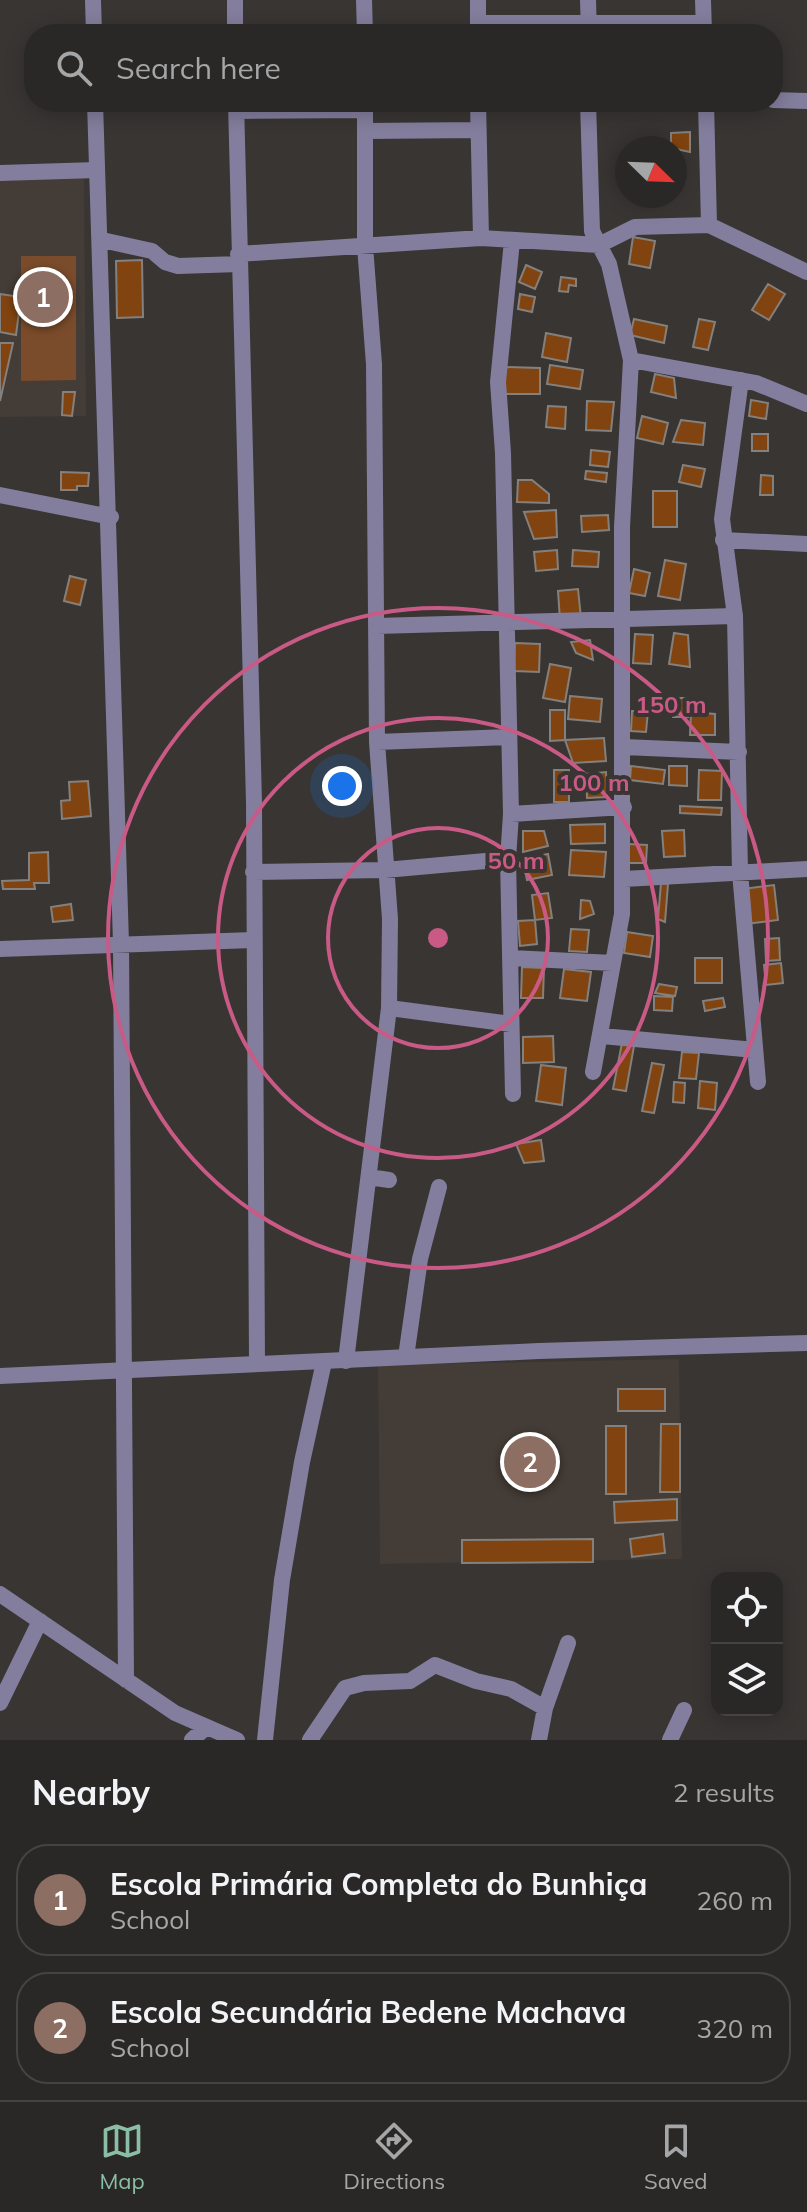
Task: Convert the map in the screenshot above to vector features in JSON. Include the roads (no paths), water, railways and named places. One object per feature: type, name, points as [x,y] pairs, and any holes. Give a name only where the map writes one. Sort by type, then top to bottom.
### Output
[{"type":"street","points":[[93,0],[94,24]]},
{"type":"street","points":[[235,0],[235,24]]},
{"type":"street","points":[[364,0],[365,24]]},
{"type":"street","points":[[478,0],[478,24]]},
{"type":"street","points":[[588,0],[589,24]]},
{"type":"street","points":[[703,0],[703,24]]},
{"type":"street","points":[[783,100],[807,101]]},
{"type":"street","points":[[95,112],[111,517],[121,943],[123,1372],[128,1534],[126,1680]]},
{"type":"street","points":[[236,112],[253,872],[257,1363]]},
{"type":"street","points":[[346,1361],[389,1008],[390,919],[377,742],[374,364],[365,246],[365,112]]},
{"type":"street","points":[[478,112],[481,238]]},
{"type":"street","points":[[588,112],[589,212],[599,245],[609,264],[631,360],[622,527],[624,879],[622,914],[593,1072]]},
{"type":"street","points":[[706,112],[709,225]]},
{"type":"street","points":[[366,131],[478,130]]},
{"type":"street","points":[[0,173],[97,170]]},
{"type":"street","points":[[102,240],[152,251],[165,262],[178,266],[365,246],[481,238],[599,245],[635,227],[709,225],[807,272]]},
{"type":"street","points":[[512,241],[498,382],[503,453],[511,814],[508,859],[513,1094]]},
{"type":"street","points":[[631,360],[741,380],[807,404]]},
{"type":"street","points":[[741,380],[722,519],[735,616],[740,872],[758,1082]]},
{"type":"street","points":[[0,495],[111,517]]},
{"type":"street","points":[[723,540],[807,544]]},
{"type":"street","points":[[376,626],[735,616]]},
{"type":"street","points":[[377,742],[508,737]]},
{"type":"street","points":[[624,747],[739,752]]},
{"type":"street","points":[[511,814],[624,807]]},
{"type":"street","points":[[253,872],[385,870],[508,859]]},
{"type":"street","points":[[624,879],[807,869]]},
{"type":"street","points":[[0,949],[253,940]]},
{"type":"street","points":[[511,958],[613,963]]},
{"type":"street","points":[[389,1008],[511,1024]]},
{"type":"street","points":[[602,1036],[755,1050]]},
{"type":"street","points":[[369,1177],[389,1180]]},
{"type":"street","points":[[406,1357],[420,1259],[439,1187]]},
{"type":"street","points":[[0,1376],[257,1363],[807,1343]]},
{"type":"street","points":[[265,1740],[282,1580],[302,1462],[324,1362]]},
{"type":"street","points":[[0,1594],[126,1680],[205,1728],[237,1740]]},
{"type":"street","points":[[0,1703],[40,1621]]},
{"type":"street","points":[[539,1740],[545,1708],[568,1643]]},
{"type":"street","points":[[310,1740],[345,1688],[364,1683],[410,1681],[435,1665],[511,1689],[545,1708]]},
{"type":"street","points":[[670,1740],[684,1710]]},
{"type":"street","points":[[192,1740],[205,1728]]},
{"type":"place","name":"Escola Primária Completa do Bunhiça","points":[[43,297]]},
{"type":"place","name":"Escola Secundária Bedene Machava","points":[[530,1462]]}]
